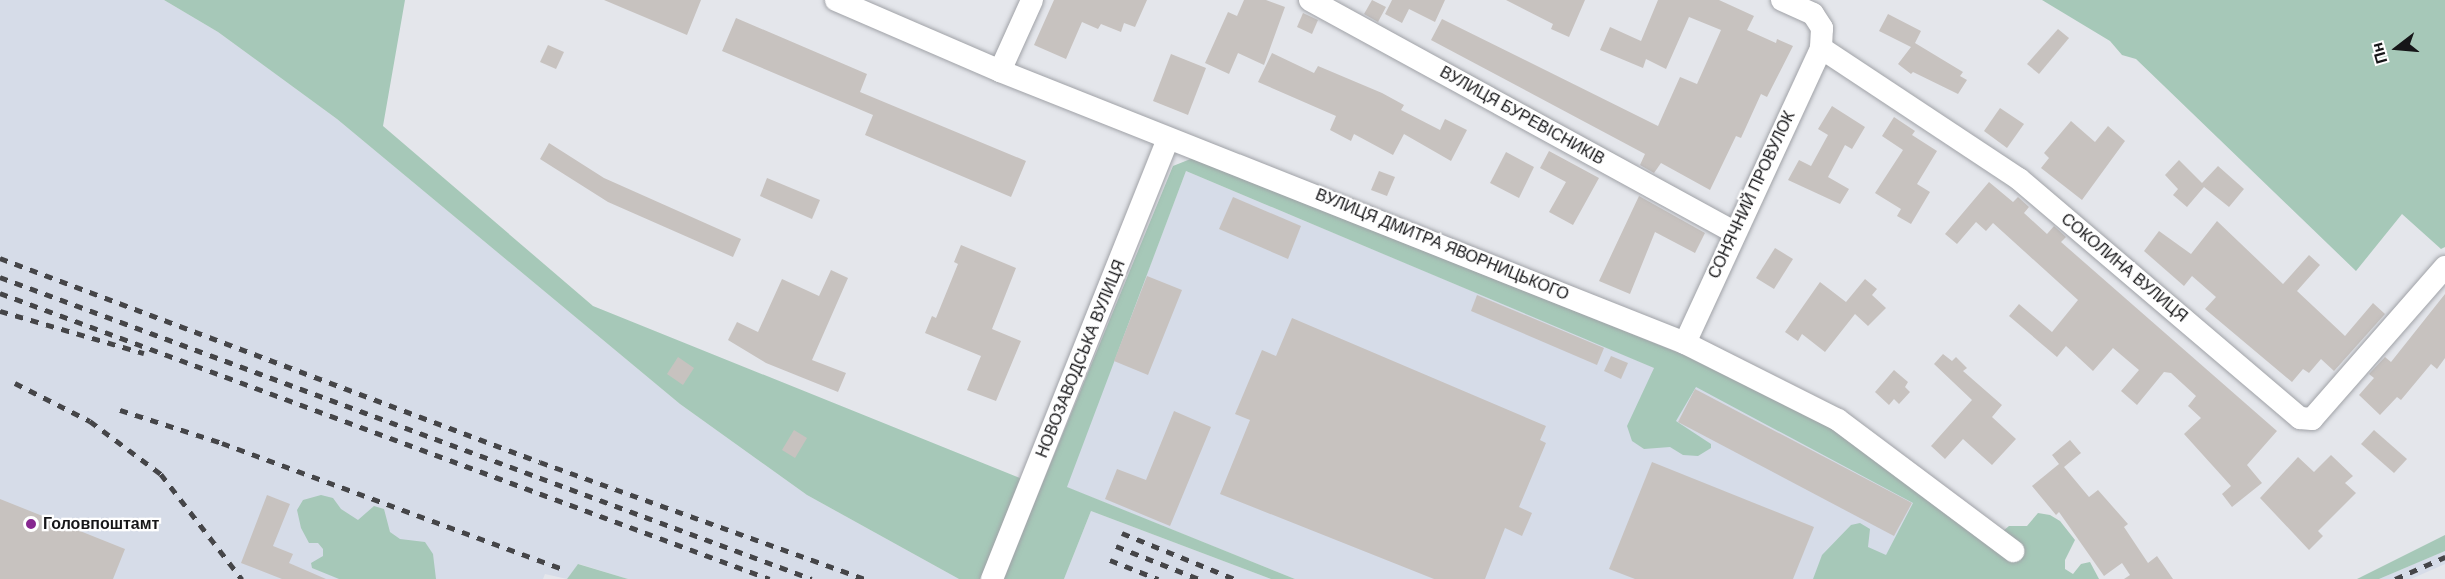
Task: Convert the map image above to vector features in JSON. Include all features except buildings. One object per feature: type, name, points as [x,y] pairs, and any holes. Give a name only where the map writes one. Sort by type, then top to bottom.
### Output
[{"type":"street","name":"ВУЛИЦЯ ДМИТРА ЯВОРНИЦЬКОГО","points":[[836,0],[1000,71],[1168,139],[1323,196],[1685,343],[1838,420],[2013,551]]},
{"type":"street","points":[[1000,71],[1032,0]]},
{"type":"street","name":"ВУЛИЦЯ БУРЕВІСНИКІВ","points":[[1310,0],[1734,232]]},
{"type":"street","points":[[1782,0],[1813,14],[1822,28],[1821,48]]},
{"type":"street","name":"СОНЯЧНИЙ ПРОВУЛОК","points":[[1685,343],[1734,232],[1821,48]]},
{"type":"street","name":"СОКОЛИНА ВУЛИЦЯ","points":[[1821,48],[2019,179],[2300,418],[2312,419],[2445,267]]},
{"type":"street","name":"НОВОЗАВОДСЬКА ВУЛИЦЯ","points":[[992,579],[1168,139]]},
{"type":"shaded area","points":[[0,0],[164,0],[218,32],[337,119],[680,404],[807,495],[959,579],[628,579],[579,564],[567,579],[545,574],[543,579],[0,579]]},
{"type":"shaded area","points":[[1186,171],[1693,384],[1912,501],[1960,579],[1295,579],[1066,487]]},
{"type":"shaded area","points":[[1091,511],[1271,579],[1064,579]]},
{"type":"shaded area","points":[[2445,551],[2445,564],[2411,579],[2379,579]]},
{"type":"green space","points":[[164,0],[405,0],[383,126],[593,306],[1025,480],[980,579],[959,579],[807,495],[680,404],[337,119],[218,32]]},
{"type":"green space","points":[[2042,0],[2445,0],[2445,247],[2441,249],[2402,214],[2356,271],[2136,59],[2122,55],[2110,41]]},
{"type":"green space","points":[[1193,158],[1781,394],[2003,531],[2009,526],[2027,526],[2038,513],[2050,515],[2060,521],[2075,540],[2065,560],[2065,569],[2073,574],[2081,564],[2090,562],[2099,579],[1813,579],[1822,555],[1851,525],[1860,523],[1870,529],[1868,547],[1886,555],[1913,503],[1696,387],[1676,421],[1711,444],[1711,448],[1698,456],[1683,455],[1670,447],[1644,449],[1632,441],[1627,426],[1654,368],[1186,171],[1067,487],[1295,579],[1271,579],[1091,511],[1064,579],[1003,579],[1173,166]]},
{"type":"green space","points":[[321,495],[333,498],[341,509],[358,520],[374,506],[384,509],[390,532],[400,539],[425,542],[433,554],[436,579],[339,579],[312,568],[311,563],[323,556],[323,549],[318,543],[309,543],[301,528],[297,510],[303,500]]},
{"type":"green space","points":[[2445,535],[2445,551],[2379,579],[2357,579]]},
{"type":"green space","points":[[578,564],[628,579],[567,579]]},
{"type":"railway","points":[[0,258],[540,462],[865,579]]},
{"type":"railway","points":[[0,277],[812,579]]},
{"type":"railway","points":[[0,293],[770,579]]},
{"type":"railway","points":[[0,311],[144,353]]},
{"type":"railway","points":[[15,383],[90,421],[161,474],[242,579]]},
{"type":"railway","points":[[120,410],[222,443],[565,570]]},
{"type":"railway","points":[[1122,533],[1235,579]]},
{"type":"railway","points":[[1116,546],[1199,579]]},
{"type":"railway","points":[[2395,579],[2445,557]]},
{"type":"railway","points":[[1110,560],[1158,579]]},
{"type":"place","name":"Головпоштамт","points":[[31,524]]}]
